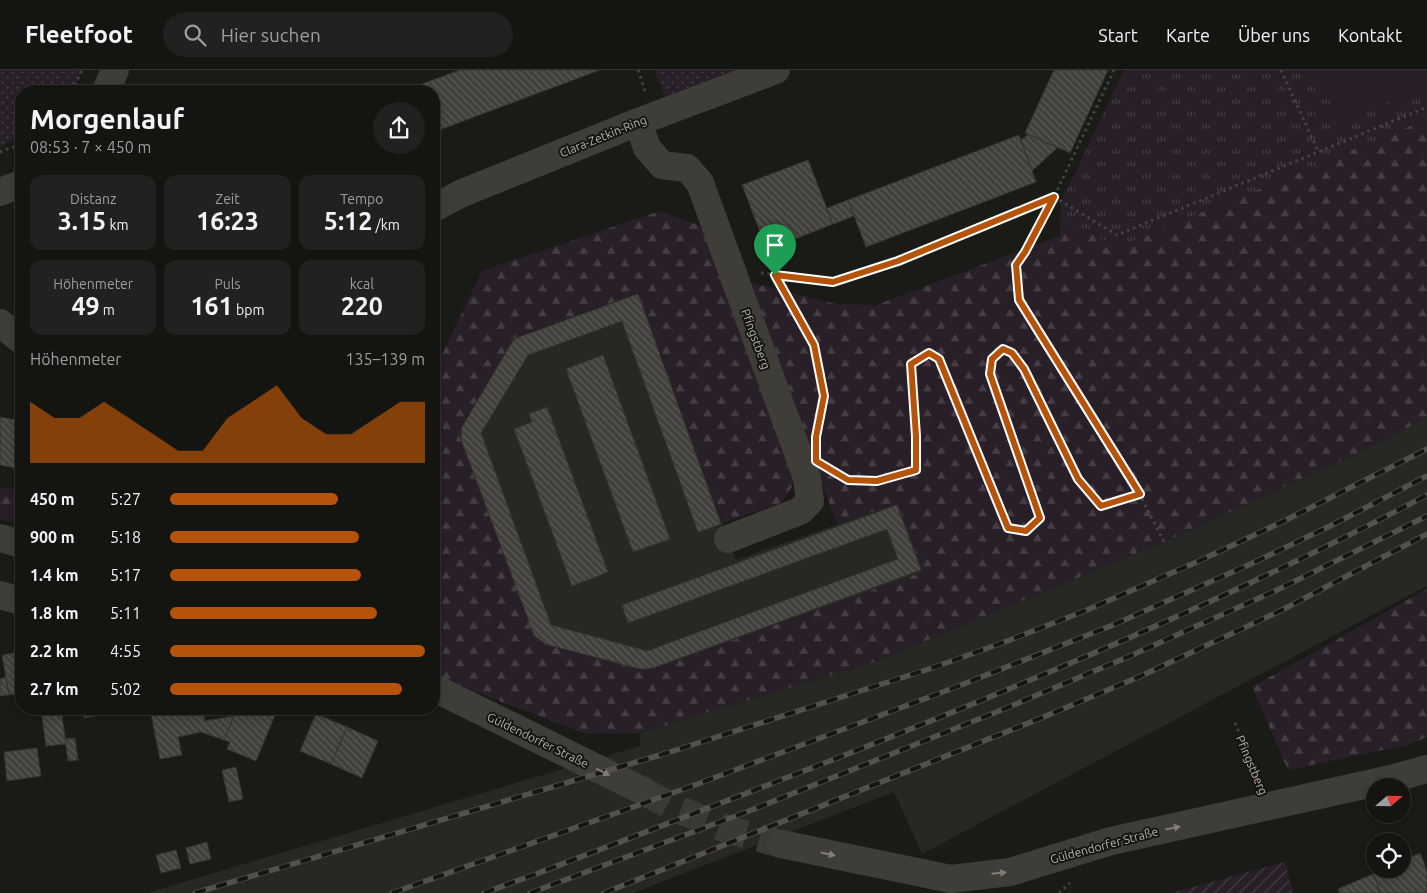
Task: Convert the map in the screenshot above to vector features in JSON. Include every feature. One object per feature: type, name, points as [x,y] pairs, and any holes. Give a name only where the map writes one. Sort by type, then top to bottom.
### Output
[{"type":"street","points":[[109,85],[116,70]]},
{"type":"street","name":"Clara-Zetkin-Ring","points":[[440,205],[460,194],[638,122],[776,70]]},
{"type":"street","name":"Pfingstberg","points":[[638,122],[647,148],[662,165],[687,168],[700,182],[807,478],[810,501],[800,511],[728,539]]},
{"type":"street","points":[[0,192],[15,186]]},
{"type":"street","points":[[0,323],[15,335]]},
{"type":"street","points":[[0,538],[15,542]]},
{"type":"street","points":[[0,595],[15,599]]},
{"type":"street","name":"Güldendorfer Straße","points":[[440,691],[643,791]]},
{"type":"street","name":"Güldendorfer Straße","points":[[781,844],[950,879],[1010,872],[1111,841],[1391,779],[1427,769]]},
{"type":"path","points":[[75,85],[82,70]]},
{"type":"path","points":[[1114,70],[1054,197],[1025,252],[1016,265],[1019,300],[1140,494],[1164,542]]},
{"type":"path","points":[[1280,70],[1318,152]]},
{"type":"path","points":[[1054,197],[1117,235],[1427,107]]},
{"type":"path","points":[[0,152],[15,146]]},
{"type":"path","points":[[731,269],[833,282],[898,261],[1054,197]]},
{"type":"path","points":[[775,275],[814,345],[824,396],[818,429]]},
{"type":"path","points":[[824,466],[848,480],[877,481],[916,470],[916,436],[911,364],[929,353],[939,359],[1008,528],[1026,531],[1040,518],[990,374],[992,359],[1003,349],[1012,353],[1024,369],[1078,479],[1101,506],[1140,494]]},
{"type":"path","name":"Pfingstberg","points":[[1235,723],[1270,806]]},
{"type":"shaded area","points":[[638,293],[736,560],[898,503],[923,572],[647,671],[536,641],[458,433],[513,338]]},
{"type":"shaded area","points":[[1427,417],[1427,586],[922,854],[894,792],[633,893],[147,893],[640,746],[640,733],[877,661],[1164,542],[1373,446]]},
{"type":"green space","points":[[0,70],[82,70],[76,85],[15,85],[15,140],[0,146]]},
{"type":"green space","points":[[655,70],[738,70],[665,97]]},
{"type":"green space","points":[[1124,70],[1317,70],[1341,123],[1427,85],[1427,119],[1118,247],[1080,228],[1060,236],[1061,202]]},
{"type":"green space","points":[[1317,70],[1427,70],[1427,85],[1340,123]]},
{"type":"green space","points":[[1427,119],[1427,417],[1373,446],[1164,542],[877,661],[640,733],[586,734],[440,678],[440,358],[482,271],[660,211],[703,227],[796,481],[781,503],[723,523],[638,293],[513,338],[458,433],[536,641],[647,671],[923,572],[898,503],[837,524],[748,282],[836,304],[876,305],[1080,228],[1118,247]]},
{"type":"green space","points":[[0,487],[15,489],[15,523],[0,519]]},
{"type":"green space","points":[[1427,589],[1427,737],[1407,745],[1288,770],[1252,687]]},
{"type":"green space","points":[[1285,862],[1293,893],[1170,893]]},
{"type":"building","points":[[460,70],[600,70],[440,130],[440,85],[419,85]]},
{"type":"building","points":[[1054,70],[1108,70],[1070,153],[1025,133]]},
{"type":"building","points":[[1029,134],[1057,148],[1032,171],[1021,140]]},
{"type":"building","points":[[1019,135],[1036,182],[866,247],[848,200]]},
{"type":"building","points":[[808,160],[833,224],[767,250],[742,185]]},
{"type":"building","points":[[848,200],[854,216],[833,224],[827,208]]},
{"type":"building","points":[[638,294],[721,524],[698,532],[622,321],[528,355],[481,433],[551,625],[647,651],[898,559],[887,529],[628,623],[622,605],[897,505],[921,570],[653,668],[641,669],[545,644],[534,635],[461,439],[462,427],[514,339]]},
{"type":"building","points":[[603,355],[670,539],[633,552],[566,369]]},
{"type":"building","points":[[547,407],[608,572],[572,586],[514,429],[532,422],[529,414]]},
{"type":"building","points":[[0,417],[15,420],[15,468],[0,465]]},
{"type":"building","points":[[15,653],[15,694],[9,695],[2,655]]},
{"type":"building","points":[[6,677],[9,695],[0,696],[0,679]]},
{"type":"building","points":[[42,715],[62,715],[66,744],[46,746]]},
{"type":"building","points":[[84,715],[101,715],[84,718]]},
{"type":"building","points":[[151,715],[204,715],[205,721],[234,716],[224,740],[201,732],[178,737],[182,755],[160,759]]},
{"type":"building","points":[[234,715],[275,715],[256,761],[227,749],[230,742],[224,740]]},
{"type":"building","points":[[316,715],[347,727],[331,764],[300,751]]},
{"type":"building","points":[[347,727],[378,741],[362,778],[331,764]]},
{"type":"building","points":[[75,738],[78,760],[68,761],[65,739]]},
{"type":"building","points":[[37,748],[41,776],[7,781],[4,752]]},
{"type":"building","points":[[236,767],[243,799],[229,802],[222,770]]},
{"type":"building","points":[[207,842],[211,859],[190,864],[186,848]]},
{"type":"building","points":[[176,850],[181,868],[161,873],[156,855]]},
{"type":"building","points":[[1420,853],[1427,871],[1427,893],[1381,893],[1375,878],[1411,878],[1411,857]]},
{"type":"building","points":[[1366,877],[1375,878],[1381,893],[1340,893],[1338,889]]},
{"type":"tunnel","points":[[643,791],[673,807],[726,829],[781,844]]},
{"type":"railway","points":[[195,893],[667,753],[935,667],[1010,640],[1087,610],[1199,561],[1284,521],[1427,449]]},
{"type":"railway","points":[[392,893],[695,785],[956,687],[1113,625],[1255,562],[1427,476]]},
{"type":"railway","points":[[484,893],[649,831],[988,698],[1210,602],[1319,550],[1427,495]]},
{"type":"railway","points":[[530,893],[749,811],[1004,709],[1130,656],[1275,591],[1427,516]]},
{"type":"railway","points":[[604,893],[1141,676],[1282,610],[1427,534]]},
{"type":"route","points":[[1054,197],[1025,252],[1016,265],[1019,300],[1140,494],[1101,506],[1078,479],[1024,369],[1012,353],[1003,349],[992,359],[990,374],[1040,518],[1026,531],[1008,528],[939,359],[929,353],[911,364],[916,436],[916,470],[877,481],[848,480],[816,461],[816,437],[824,396],[814,345],[775,275],[833,282],[898,261],[1054,197]]}]
